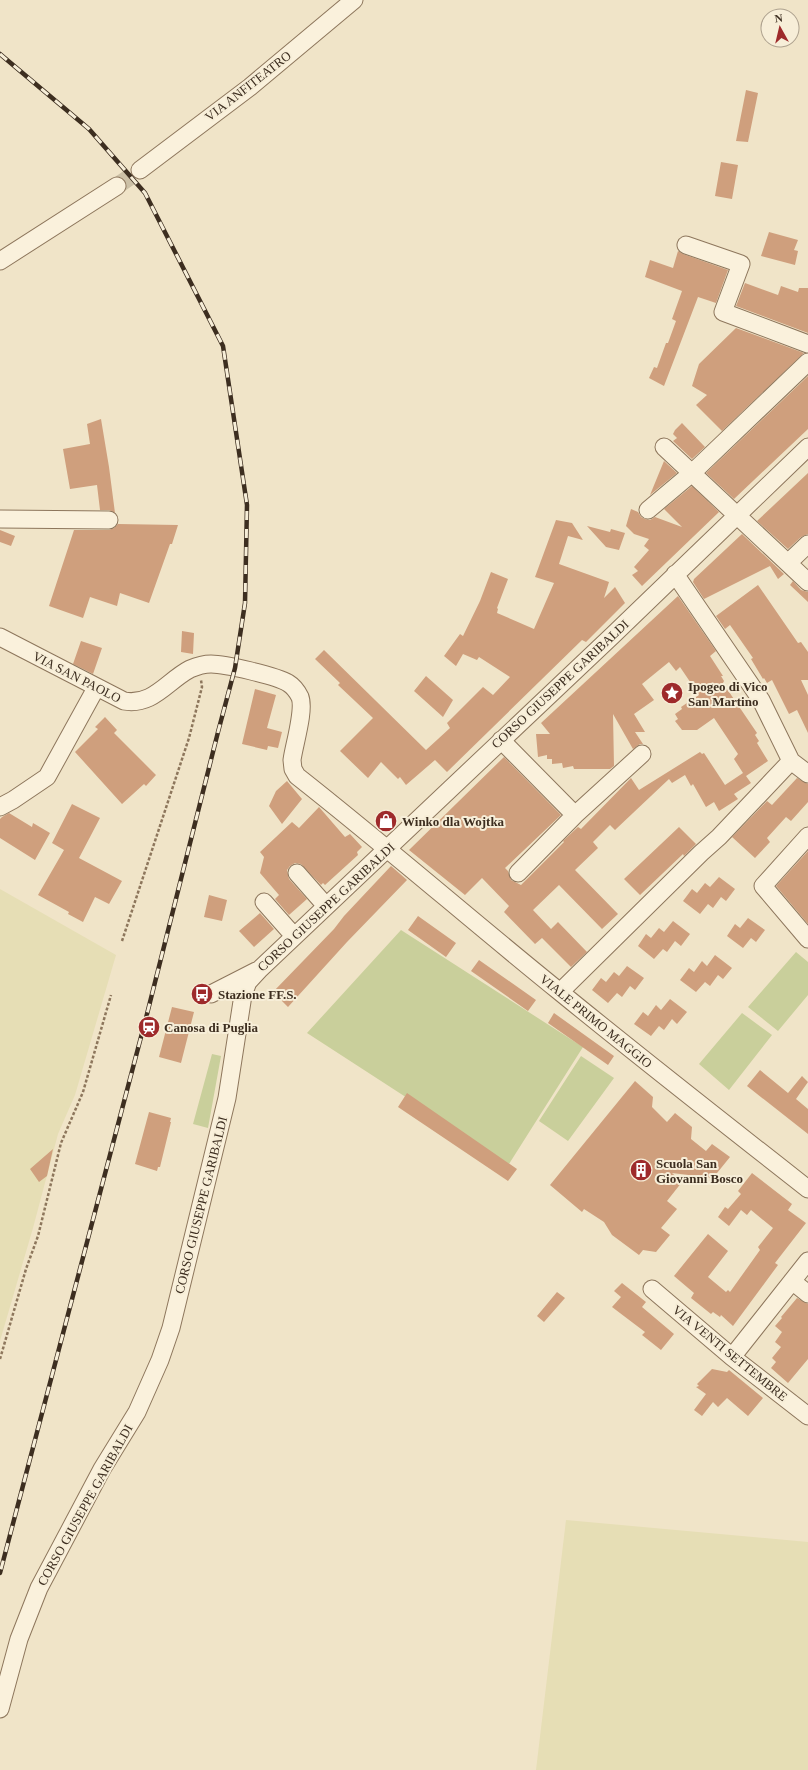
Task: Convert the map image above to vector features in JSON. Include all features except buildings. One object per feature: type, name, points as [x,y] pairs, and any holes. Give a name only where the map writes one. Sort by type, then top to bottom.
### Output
[{"type":"street","name":"VIA ANFITEATRO","points":[[140,170],[250,87],[354,0]]},
{"type":"street","points":[[0,261],[117,186]]},
{"type":"street","points":[[686,245],[741,264],[723,312],[808,344]]},
{"type":"street","points":[[648,510],[692,473],[808,362]]},
{"type":"street","points":[[664,447],[808,582]]},
{"type":"street","name":"CORSO GIUSEPPE GARIBALDI","points":[[0,1709],[19,1639],[39,1588],[102,1469],[137,1412],[160,1360],[171,1328],[227,1098],[243,995],[248,982],[294,936],[613,635],[808,447]]},
{"type":"street","points":[[0,519],[109,520]]},
{"type":"street","points":[[788,564],[808,544]]},
{"type":"street","points":[[675,574],[761,700],[791,761],[808,774]]},
{"type":"street","name":"VIA SAN PAOLO","points":[[0,637],[96,688],[124,701],[138,702],[152,697],[184,673],[199,666],[211,664],[226,666],[274,678],[292,686],[298,693],[301,702],[292,765],[295,773],[388,848]]},
{"type":"street","points":[[0,807],[13,800],[47,776],[96,688]]},
{"type":"street","points":[[501,740],[575,815]]},
{"type":"street","points":[[518,873],[575,815],[642,754]]},
{"type":"street","points":[[560,992],[719,837],[791,761]]},
{"type":"street","points":[[808,836],[763,886],[808,938]]},
{"type":"street","name":"VIALE PRIMO MAGGIO","points":[[388,848],[421,879],[560,992],[808,1189]]},
{"type":"street","points":[[297,873],[326,906]]},
{"type":"street","points":[[264,902],[294,936]]},
{"type":"street","points":[[211,994],[260,969]]},
{"type":"street","points":[[732,1358],[808,1261]]},
{"type":"street","points":[[792,1281],[808,1294]]},
{"type":"street","name":"VIA VENTI SETTEMBRE","points":[[652,1289],[732,1358],[808,1416]]},
{"type":"path","points":[[122,941],[189,738],[202,687],[199,666]]},
{"type":"path","points":[[0,1359],[26,1268],[38,1236],[61,1143],[83,1092],[111,995]]},
{"type":"shaded area","points":[[0,889],[116,955],[75,1095],[58,1134],[33,1228],[0,1341]]},
{"type":"shaded area","points":[[566,1520],[808,1542],[808,1770],[536,1770]]},
{"type":"green space","points":[[401,930],[583,1047],[509,1164],[307,1033]]},
{"type":"green space","points":[[796,952],[808,962],[808,995],[778,1031],[748,1007]]},
{"type":"green space","points":[[742,1013],[772,1035],[729,1090],[699,1064]]},
{"type":"green space","points":[[212,1054],[221,1056],[208,1128],[193,1124]]},
{"type":"green space","points":[[581,1056],[614,1078],[568,1141],[539,1121]]},
{"type":"tunnel","points":[[117,186],[140,170]]},
{"type":"railway","points":[[0,54],[89,129],[145,193],[223,346],[247,505],[245,603],[235,668],[146,1018],[0,1573]]},
{"type":"place","name":"Ipogeo di Vico San Martino","points":[[672,693]]},
{"type":"place","name":"Winko dla Wojtka","points":[[386,821]]},
{"type":"place","name":"Stazione FF.S.","points":[[202,994]]},
{"type":"place","name":"Canosa di Puglia","points":[[149,1027]]},
{"type":"place","name":"Scuola San Giovanni Bosco","points":[[641,1170]]}]
